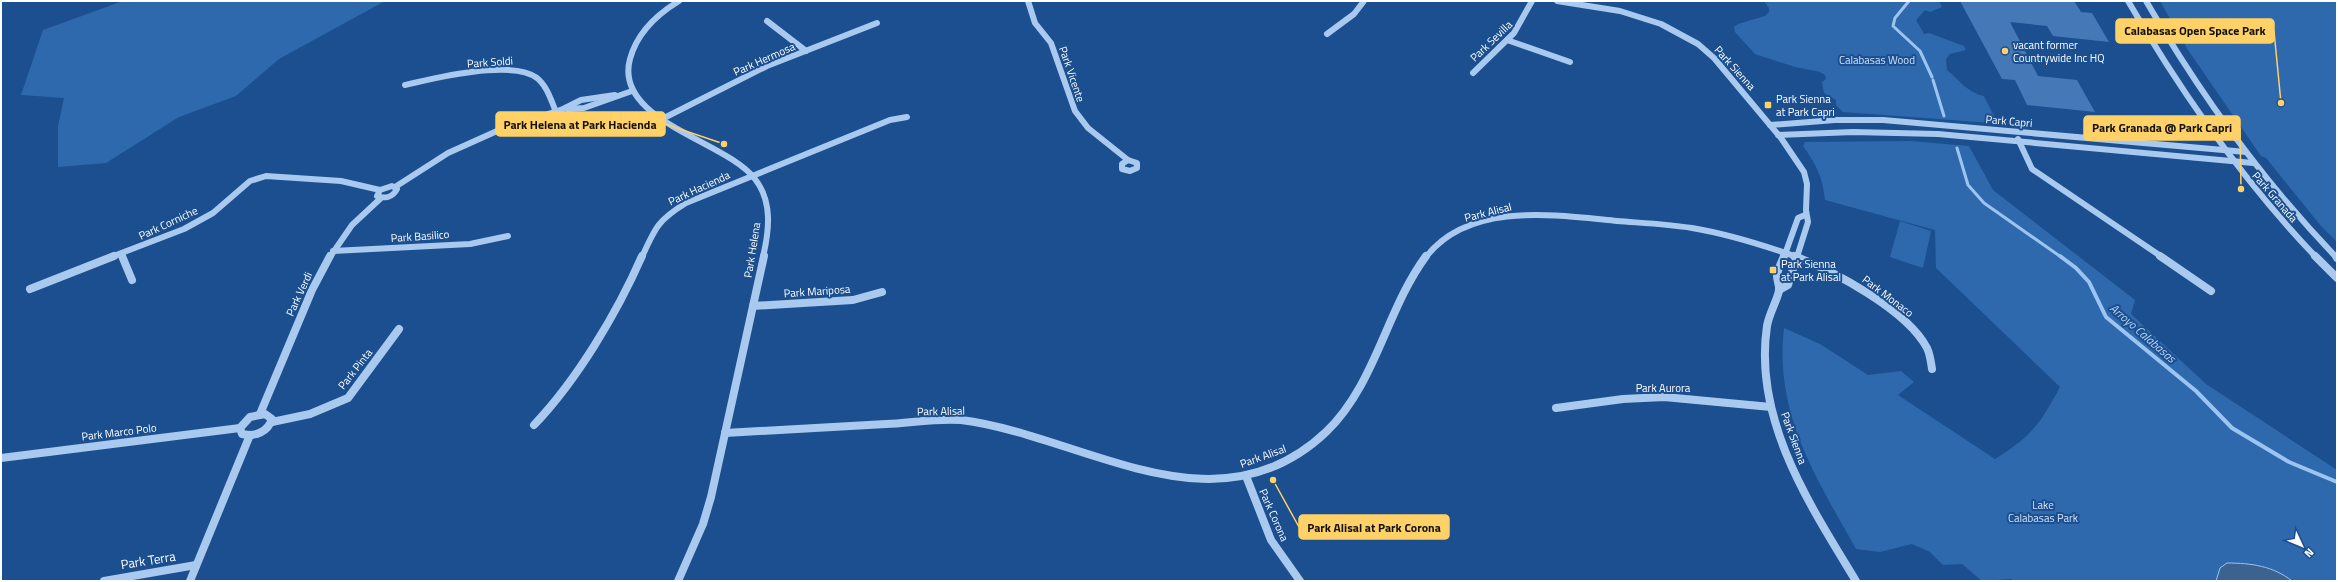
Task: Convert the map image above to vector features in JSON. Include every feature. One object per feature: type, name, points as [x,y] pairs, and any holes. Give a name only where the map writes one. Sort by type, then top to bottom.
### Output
[{"type":"street","name":"Park Helena","points":[[678,581],[703,524],[726,433],[753,306],[769,217],[765,197],[754,176],[738,162],[650,111],[632,91],[627,72],[630,54],[638,38],[650,22],[679,1]]},
{"type":"street","name":"Park Vicente","points":[[1028,1],[1035,23],[1051,43],[1056,54],[1075,111],[1088,128],[1128,160]]},
{"type":"street","points":[[1327,34],[1354,14],[1364,1]]},
{"type":"street","name":"Park Sevilla","points":[[1472,73],[1517,31],[1526,18],[1532,1]]},
{"type":"street","name":"Park Sienna","points":[[1557,1],[1606,9],[1649,20],[1675,30],[1713,57],[1778,135],[1805,174],[1807,188],[1805,215],[1808,222],[1788,285],[1779,290]]},
{"type":"street","points":[[1606,9],[1607,1]]},
{"type":"street","name":"Park Granada","points":[[2128,1],[2161,56],[2232,161],[2275,215],[2337,278]]},
{"type":"street","name":"Park Granada","points":[[2146,1],[2197,84],[2253,163],[2305,226],[2337,258]]},
{"type":"street","points":[[767,21],[806,51]]},
{"type":"street","name":"Park Hermosa","points":[[662,119],[731,84],[847,33],[877,23]]},
{"type":"street","points":[[1507,40],[1570,62]]},
{"type":"street","name":"Park Soldi","points":[[405,85],[430,79],[490,71],[520,70],[534,76],[543,84],[556,112]]},
{"type":"street","name":"Park Verdi","points":[[563,109],[590,106],[632,91]]},
{"type":"street","name":"Park Verdi","points":[[380,190],[389,186],[395,187],[448,153],[497,131],[556,112],[588,99],[616,96]]},
{"type":"street","points":[[588,99],[590,106]]},
{"type":"street","name":"Park Hacienda","points":[[534,425],[555,403],[623,300],[656,226],[668,214],[686,203],[890,120],[907,118]]},
{"type":"street","name":"Park Capri","points":[[1770,125],[1835,120],[1883,120],[2246,152]]},
{"type":"street","points":[[2014,131],[2032,169],[2211,291]]},
{"type":"street","name":"Park Capri","points":[[1778,135],[1895,132],[2019,141],[2253,163]]},
{"type":"street","name":"Park Corniche","points":[[30,289],[121,255],[184,229],[213,213],[250,181],[266,176],[341,181],[380,190]]},
{"type":"street","name":"Park Verdi","points":[[260,414],[312,290],[333,251],[352,225],[381,198],[394,194],[397,191],[395,187]]},
{"type":"street","points":[[380,190],[377,196],[381,198]]},
{"type":"street","name":"Park Alisal","points":[[726,433],[959,420],[992,424],[1152,473],[1194,480],[1246,476],[1285,462],[1317,442],[1339,419],[1356,395],[1420,263],[1442,241],[1468,228],[1509,217],[1555,215],[1690,228],[1733,238],[1785,254]]},
{"type":"street","name":"Park Sienna","points":[[1805,215],[1798,218],[1777,276],[1779,290],[1767,325],[1765,361],[1771,407],[1786,454],[1807,499],[1856,581]]},
{"type":"street","name":"Park Basilico","points":[[333,251],[470,244],[508,236]]},
{"type":"street","name":"Park Monaco","points":[[1785,254],[1848,281],[1892,310],[1915,331],[1928,351],[1932,369]]},
{"type":"street","points":[[121,255],[132,280]]},
{"type":"street","name":"Park Mariposa","points":[[753,306],[853,300],[882,292]]},
{"type":"street","name":"Park Pinta","points":[[272,422],[310,414],[348,398],[399,329]]},
{"type":"street","name":"Park Aurora","points":[[1556,408],[1664,397],[1771,407]]},
{"type":"street","points":[[260,414],[268,414],[272,419],[272,422],[261,432],[250,436],[242,434],[240,428],[245,421],[260,414]]},
{"type":"street","name":"Park Marco Polo","points":[[1,458],[240,428]]},
{"type":"street","points":[[190,581],[250,436]]},
{"type":"street","name":"Park Corona","points":[[1246,476],[1271,540],[1300,581]]},
{"type":"street","name":"Park Terra","points":[[104,581],[196,565]]},
{"type":"green space","points":[[123,1],[385,1],[279,59],[236,96],[179,117],[106,163],[58,167],[58,126],[64,98],[21,95],[43,30]]},
{"type":"green space","name":"Calabasas Wood","points":[[1764,1],[1939,1],[1942,7],[1930,12],[1925,10],[1916,20],[1924,34],[1929,33],[1964,46],[1966,50],[1950,54],[1946,59],[1947,70],[1968,89],[1984,96],[1995,118],[1992,123],[1843,112],[1836,105],[1836,100],[1824,93],[1822,82],[1826,79],[1825,75],[1820,72],[1795,67],[1755,54],[1735,32],[1734,27],[1738,24],[1765,16],[1769,12],[1769,8]]},
{"type":"green space","points":[[2160,1],[2337,1],[2337,242],[2321,226],[2266,158],[2261,156],[2188,50]]},
{"type":"green space","name":"Lake Calabasas Park","points":[[1910,141],[1969,146],[1993,190],[2135,300],[2131,314],[2206,384],[2337,470],[2337,581],[2014,581],[2011,579],[1982,581],[1962,564],[1943,565],[1930,552],[1912,544],[1880,552],[1856,549],[1813,470],[1801,444],[1792,417],[1785,389],[1783,359],[1784,328],[1820,344],[1868,375],[1901,371],[1914,382],[1898,395],[1995,459],[2018,444],[2034,429],[2060,387],[1936,268],[1935,230],[1825,200],[1823,185],[1818,172],[1812,159],[1803,146],[1805,142]]},
{"type":"green space","points":[[1900,221],[1931,231],[1923,268],[1890,257]]},
{"type":"shaded area","points":[[2227,563],[2261,566],[2277,572],[2292,581],[2216,581],[2220,568]]},
{"type":"building","name":"vacant former Countrywide Inc HQ","points":[[1960,1],[2074,1],[2081,12],[2092,13],[2109,42],[2053,36],[2047,26],[2010,22],[2038,76],[2077,80],[2095,112],[2027,105],[2015,80],[2002,79]]},
{"type":"waterway","name":"Arroyo Calabasas","points":[[1909,1],[1895,18],[1893,26],[1920,51],[1932,77]]},
{"type":"waterway","name":"Arroyo Calabasas","points":[[1933,80],[1944,116]]},
{"type":"waterway","name":"Arroyo Calabasas","points":[[1957,148],[1968,185],[1984,203],[2061,257]]},
{"type":"waterway","name":"Arroyo Calabasas","points":[[2060,256],[2076,268],[2089,282],[2106,317],[2196,391],[2232,428],[2289,462],[2337,482]]},
{"type":"place","name":"vacant former Countrywide Inc HQ","points":[[2005,51]]},
{"type":"place","name":"Calabasas Open Space Park","points":[[2281,103]]},
{"type":"place","name":"Park Sienna at Park Capri","points":[[1768,105]]},
{"type":"place","name":"Park Helena at Park Hacienda","points":[[724,144]]},
{"type":"place","name":"Park Granada @ Park Capri","points":[[2241,189]]},
{"type":"place","name":"Park Sienna at Park Alisal","points":[[1773,270]]},
{"type":"place","name":"Park Alisal at Park Corona","points":[[1273,480]]}]
